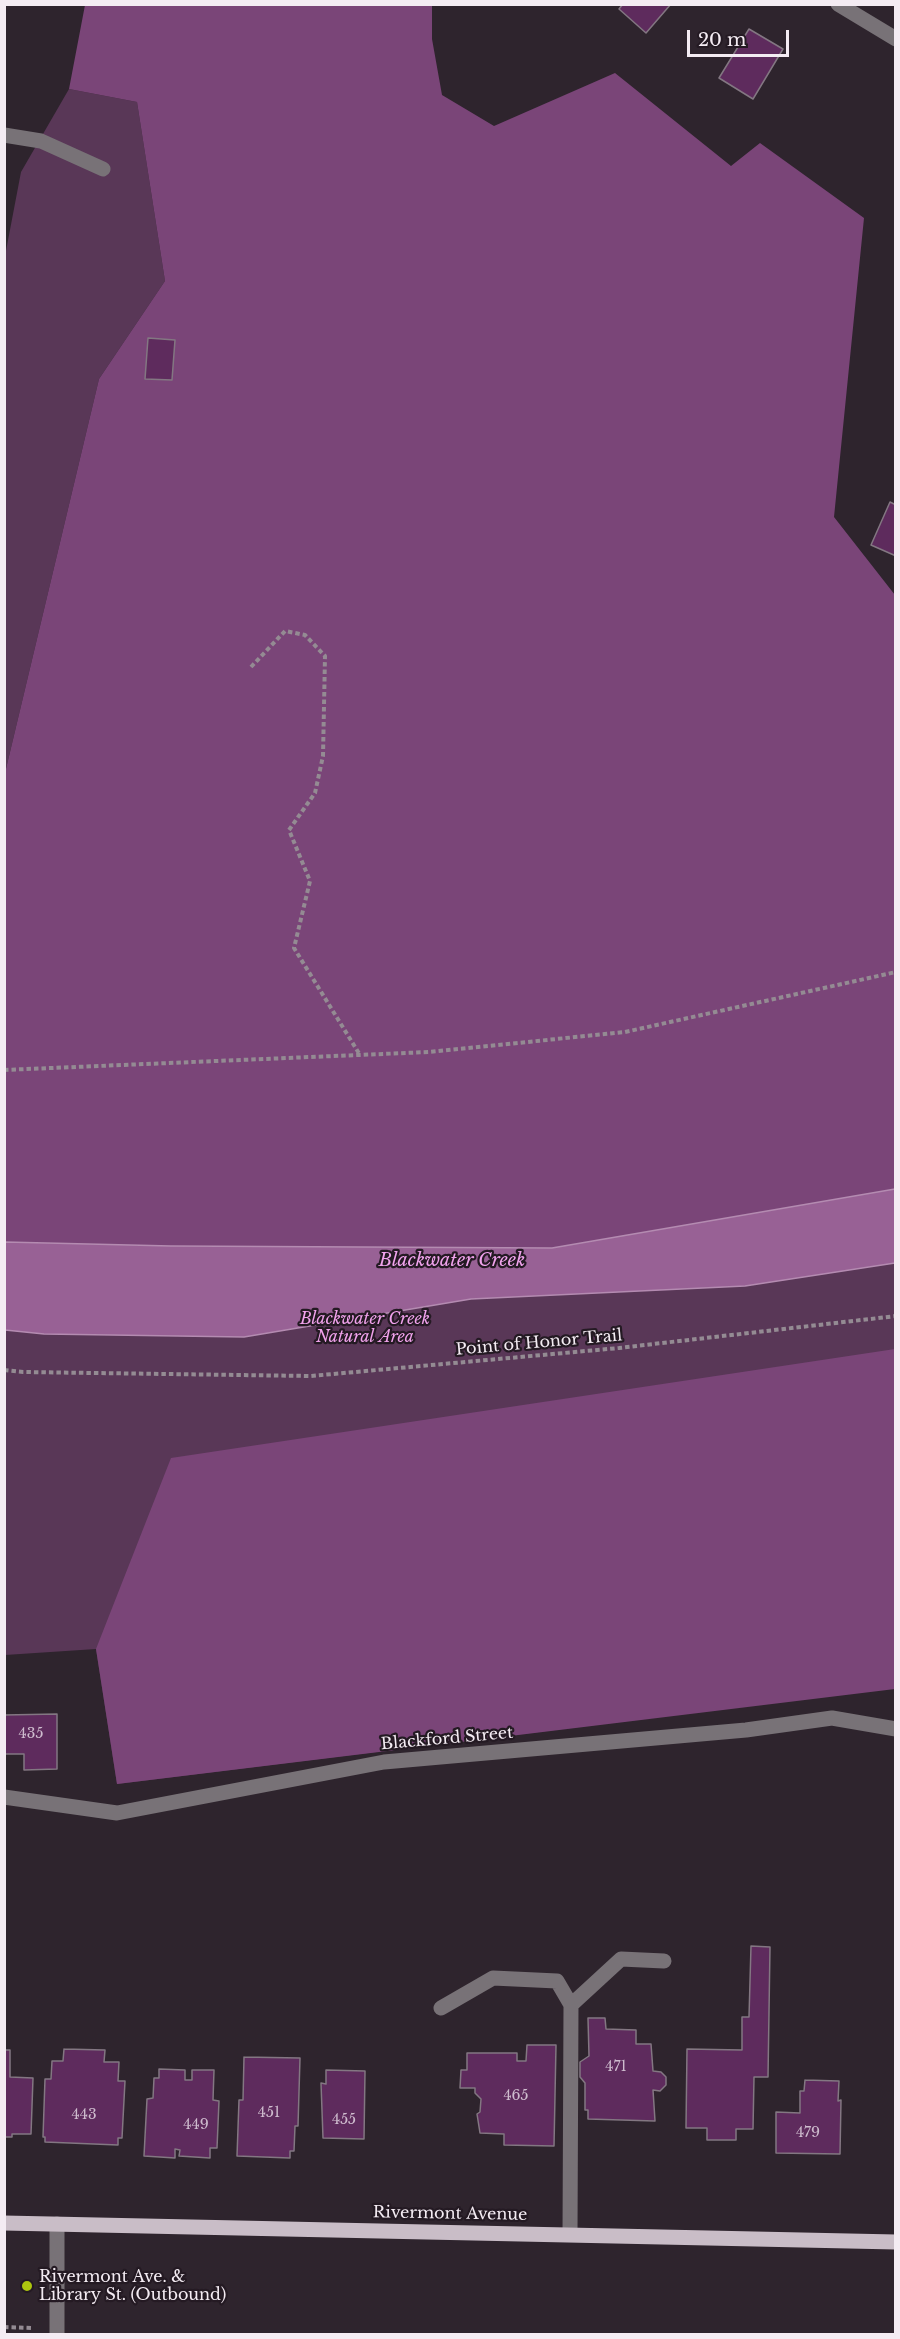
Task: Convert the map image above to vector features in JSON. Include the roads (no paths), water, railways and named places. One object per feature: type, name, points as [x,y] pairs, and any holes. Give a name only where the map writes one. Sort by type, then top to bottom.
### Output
[{"type":"main road","name":"Rivermont Avenue","points":[[4,2223],[896,2242]]},
{"type":"street","points":[[838,4],[896,39]]},
{"type":"street","points":[[4,135],[40,141],[103,169]]},
{"type":"street","name":"Blackford Street","points":[[4,1797],[117,1813],[384,1762],[723,1732],[832,1718],[896,1729]]},
{"type":"street","points":[[571,2005],[621,1959],[664,1961]]},
{"type":"street","points":[[441,2008],[493,1978],[557,1981],[571,2005],[570,2234]]},
{"type":"street","points":[[57,2224],[57,2334]]},
{"type":"water","name":"Blackwater Creek","points":[[895,1189],[895,1263],[745,1286],[471,1299],[244,1337],[44,1334],[5,1330],[5,1242],[171,1246],[552,1248]]},
{"type":"place","name":"Rivermont Ave. & Library St. (Outbound)","points":[[27,2286]]},
{"type":"park label","name":"Blackwater Creek Natural Area","points":[[365,1328]]}]
